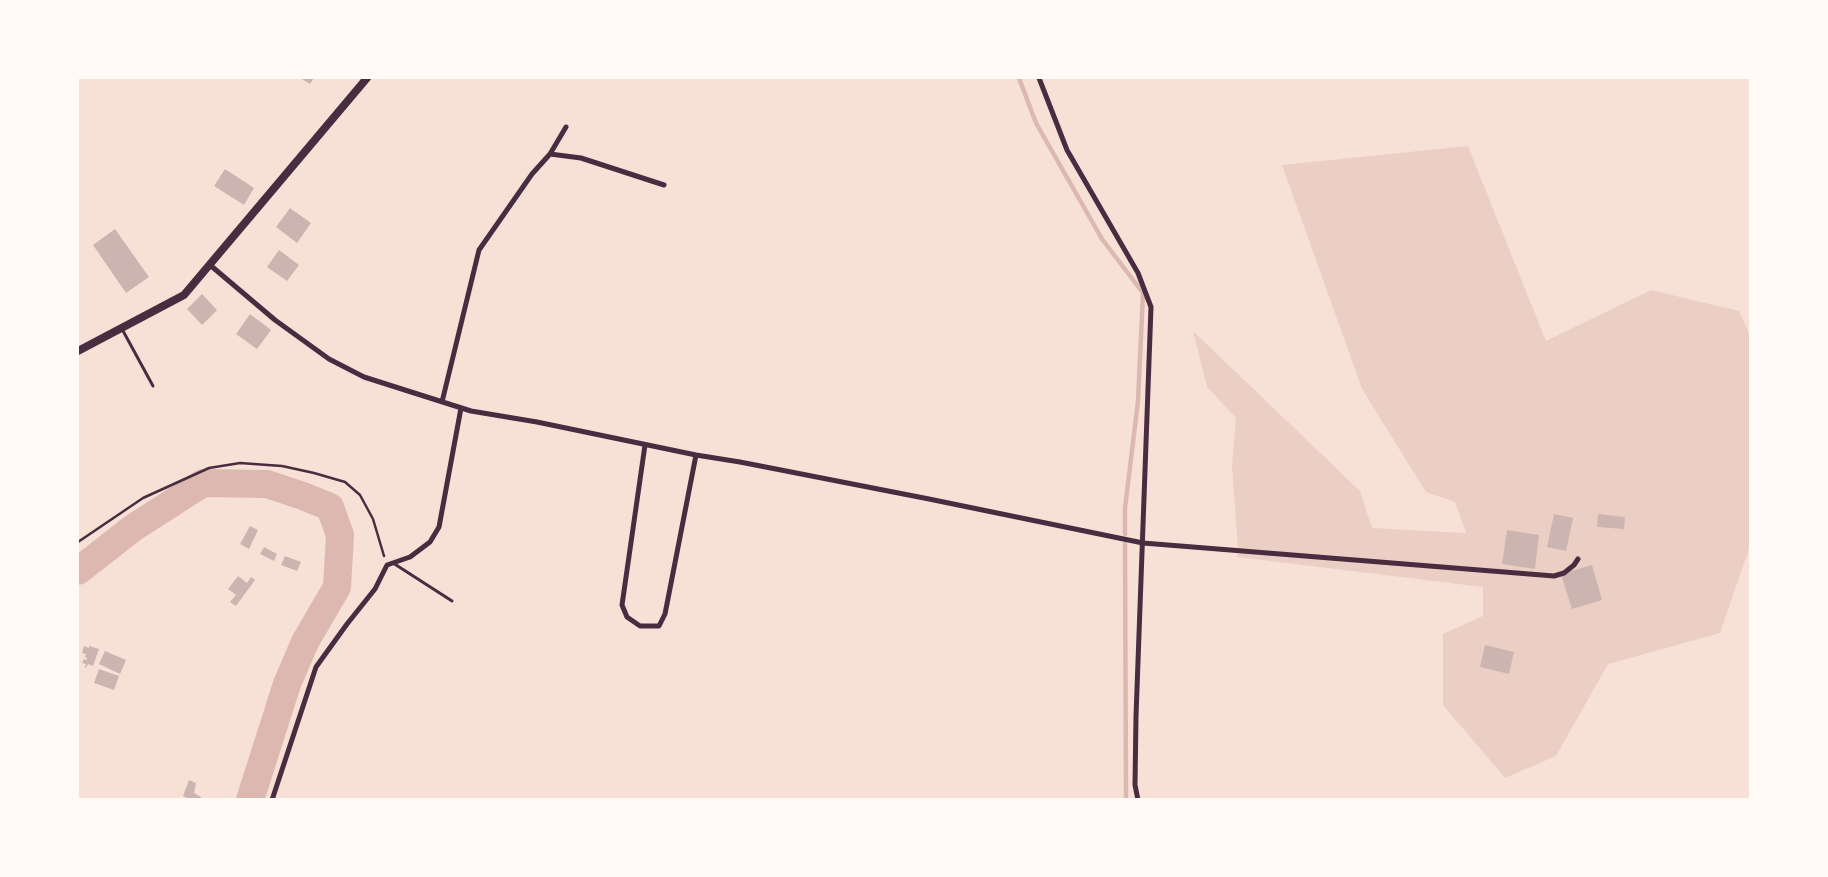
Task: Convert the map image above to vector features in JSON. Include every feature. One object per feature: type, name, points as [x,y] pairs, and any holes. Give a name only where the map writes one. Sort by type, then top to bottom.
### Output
[{"type":"street","points":[[78,351],[184,295],[366,78]]},
{"type":"street","points":[[1039,78],[1067,150],[1138,274],[1151,307],[1136,716],[1135,785],[1138,800]]},
{"type":"street","points":[[442,402],[480,250],[532,174],[550,154],[566,127]]},
{"type":"street","points":[[550,154],[581,158],[664,185]]},
{"type":"street","points":[[210,265],[275,320],[329,359],[364,377],[462,408],[696,456],[740,462],[1143,543],[1554,576],[1574,565],[1578,558]]},
{"type":"street","points":[[272,800],[316,667],[375,589],[390,563],[410,557],[430,542],[439,527],[462,408]]},
{"type":"street","points":[[645,445],[622,605],[627,617],[640,626],[659,626],[665,614],[696,456]]},
{"type":"lane","points":[[122,328],[153,386]]},
{"type":"lane","points":[[390,563],[452,601]]},
{"type":"path","points":[[78,542],[143,498],[209,468],[240,463],[282,466],[344,482],[360,495],[373,519],[390,563]]},
{"type":"shaded area","points":[[1468,146],[1546,341],[1651,290],[1739,311],[1750,335],[1750,546],[1720,633],[1608,664],[1556,756],[1505,778],[1443,705],[1443,634],[1483,616],[1483,587],[1237,557],[1232,467],[1236,418],[1207,387],[1193,331],[1360,491],[1372,528],[1466,533],[1455,502],[1426,492],[1362,389],[1282,165]]},
{"type":"building","points":[[300,78],[314,78],[310,84]]},
{"type":"building","points":[[225,169],[254,188],[244,205],[214,186]]},
{"type":"building","points":[[290,208],[311,223],[297,243],[276,227]]},
{"type":"building","points":[[115,229],[149,277],[126,293],[93,245]]},
{"type":"building","points":[[279,250],[299,265],[287,281],[267,267]]},
{"type":"building","points":[[202,294],[217,310],[202,325],[187,309]]},
{"type":"building","points":[[250,314],[271,330],[257,349],[236,334]]},
{"type":"building","points":[[1554,514],[1573,518],[1566,551],[1547,547]]},
{"type":"building","points":[[1598,514],[1625,517],[1624,529],[1597,527]]},
{"type":"building","points":[[250,526],[258,530],[249,549],[240,544]]},
{"type":"building","points":[[1507,530],[1539,535],[1535,569],[1502,564]]},
{"type":"building","points":[[264,547],[277,554],[274,561],[260,554]]},
{"type":"building","points":[[285,556],[301,562],[297,571],[281,565]]},
{"type":"building","points":[[1592,565],[1602,600],[1572,609],[1561,574]]},
{"type":"building","points":[[238,576],[247,583],[251,577],[255,580],[236,606],[230,602],[236,595],[228,589]]},
{"type":"building","points":[[1485,645],[1514,652],[1509,674],[1480,667]]},
{"type":"building","points":[[84,646],[99,649],[93,666],[88,664],[86,668],[86,664],[82,663],[84,659],[87,660],[86,654],[82,653]]},
{"type":"building","points":[[105,651],[126,660],[120,674],[99,664]]},
{"type":"building","points":[[99,669],[119,676],[114,690],[94,683]]},
{"type":"building","points":[[189,780],[196,783],[194,793],[201,797],[200,800],[191,800],[183,796]]},
{"type":"waterway","points":[[1019,78],[1036,123],[1102,239],[1143,293],[1138,401],[1125,508],[1125,534]]},
{"type":"waterway","points":[[78,571],[133,528],[203,483],[267,484],[330,507],[340,535],[337,587],[305,642],[287,684],[250,800]]},
{"type":"waterway","points":[[1125,544],[1126,800]]}]
